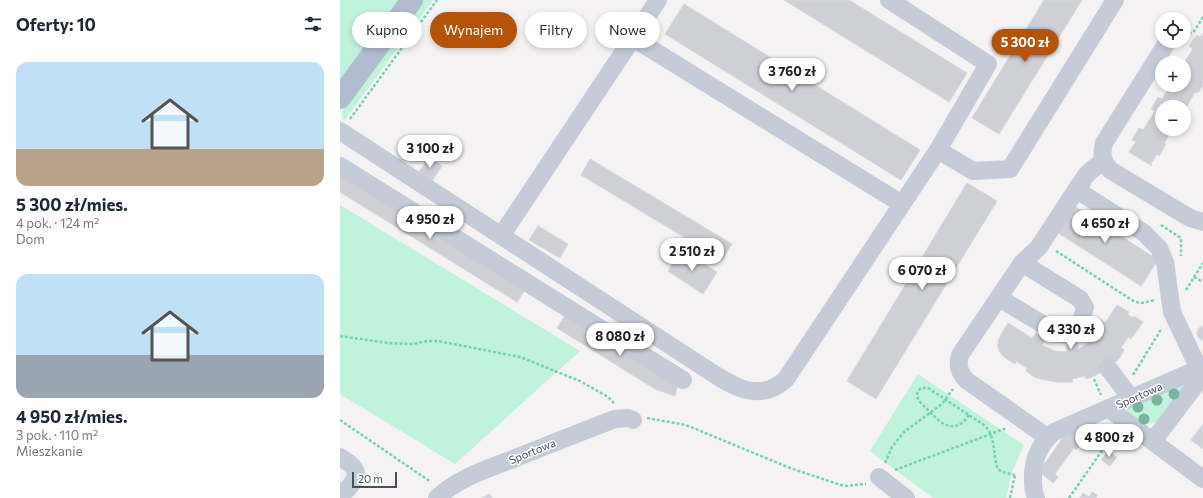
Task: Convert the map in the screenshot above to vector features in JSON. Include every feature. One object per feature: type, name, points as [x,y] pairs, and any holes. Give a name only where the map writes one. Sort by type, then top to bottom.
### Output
[{"type":"main road","points":[[340,98],[412,0]]},
{"type":"street","points":[[650,12],[658,0]]},
{"type":"street","points":[[340,132],[694,362],[737,388],[760,392],[771,390],[780,385],[786,379],[938,150],[988,64],[889,0]]},
{"type":"street","points":[[938,150],[973,171],[1010,169],[1116,0]]},
{"type":"street","points":[[500,236],[625,48]]},
{"type":"street","points":[[648,48],[902,204]]},
{"type":"street","points":[[1164,48],[1104,144],[1102,153],[1103,161],[1110,170],[1190,218],[1203,222]]},
{"type":"street","points":[[1047,437],[966,380],[960,372],[958,363],[960,355],[1022,263],[1042,242],[1088,173],[1103,161]]},
{"type":"street","points":[[340,166],[683,380]]},
{"type":"street","points":[[1080,184],[1080,192],[1144,233],[1159,248],[1165,262],[1172,312],[1202,370],[1152,441]]},
{"type":"street","points":[[999,298],[1054,331],[1064,334],[1076,330],[1082,318],[1085,307],[1080,299],[1022,263]]},
{"type":"street","points":[[1108,368],[1131,398]]},
{"type":"street","name":"Sportowa","points":[[1036,498],[1033,487],[1033,466],[1039,447],[1047,437],[1066,426],[1202,370]]},
{"type":"street","points":[[1108,408],[1203,479]]},
{"type":"street","name":"Sportowa","points":[[441,494],[458,482],[472,475],[615,419],[630,419]]},
{"type":"street","points":[[340,458],[354,467],[356,474],[354,480],[340,498]]},
{"type":"street","points":[[879,477],[906,498]]},
{"type":"path","points":[[340,132],[437,0]]},
{"type":"path","points":[[1191,33],[1203,17]]},
{"type":"path","points":[[1042,242],[1135,302],[1142,303],[1170,297]]},
{"type":"path","points":[[1194,277],[1203,282]]},
{"type":"path","points":[[340,336],[388,343],[413,344],[438,341],[520,358],[580,381],[608,397],[630,419],[643,417],[686,424],[790,468],[844,486],[870,483],[879,477],[1004,428],[1010,432]]},
{"type":"path","points":[[879,477],[892,447],[897,440],[911,426],[946,400],[962,375]]},
{"type":"path","points":[[969,415],[962,424],[954,427],[944,424],[918,400],[918,390],[926,388],[969,415],[986,428],[994,443],[998,469],[1002,472],[1015,475]]},
{"type":"path","points":[[340,420],[441,494]]},
{"type":"path","points":[[1069,498],[1124,420]]},
{"type":"green space","points":[[340,0],[400,0],[391,12],[352,12],[352,48],[365,48],[340,82]]},
{"type":"green space","points":[[423,0],[433,0],[422,15],[422,12],[414,12]]},
{"type":"green space","points":[[388,48],[398,48],[344,121],[342,114],[343,109]]},
{"type":"green space","points":[[340,205],[580,351],[455,464],[340,394]]},
{"type":"green space","points":[[918,374],[1024,445],[1012,472],[1006,498],[933,498],[870,451]]},
{"type":"green space","points":[[1188,381],[1158,420],[1153,423],[1141,423],[1126,411],[1126,409]]},
{"type":"building","points":[[784,0],[849,0],[967,73],[949,102]]},
{"type":"building","points":[[1044,0],[1082,0],[999,134],[972,118]]},
{"type":"building","points":[[684,4],[920,150],[901,180],[665,34]]},
{"type":"building","points":[[1203,33],[1203,85],[1198,93],[1195,92],[1190,100],[1156,100],[1158,97],[1162,99],[1166,92],[1191,92],[1191,56],[1188,56],[1193,49],[1191,48],[1191,43],[1197,35],[1200,37]]},
{"type":"building","points":[[1155,102],[1155,111],[1151,109]]},
{"type":"building","points":[[1155,111],[1155,136],[1168,136],[1159,156],[1157,154],[1151,164],[1152,166],[1129,152],[1136,142],[1132,140],[1139,128],[1143,130]]},
{"type":"building","points":[[429,157],[442,166],[432,181],[419,172]]},
{"type":"building","points":[[590,159],[732,244],[722,260],[581,175]]},
{"type":"building","points":[[340,175],[525,290],[517,302],[340,192]]},
{"type":"building","points":[[967,183],[997,201],[876,399],[847,381]]},
{"type":"building","points":[[1065,200],[1158,260],[1141,286],[1057,232]]},
{"type":"building","points":[[538,226],[568,244],[560,258],[529,240]]},
{"type":"building","points":[[681,250],[717,272],[703,294],[668,271]]},
{"type":"building","points":[[1117,305],[1129,312],[1127,314],[1133,318],[1134,316],[1143,322],[1131,339],[1128,337],[1121,348],[1124,350],[1119,359],[1104,371],[1092,377],[1086,379],[1085,376],[1072,379],[1073,382],[1057,382],[1034,377],[1026,371],[1027,368],[1016,361],[1015,364],[1004,357],[999,351],[999,338],[1008,323],[1032,338],[1036,333],[1046,339],[1042,345],[1055,351],[1067,352],[1066,345],[1077,343],[1079,349],[1093,340],[1098,333],[1093,329],[1099,319],[1105,323]]},
{"type":"building","points":[[565,316],[678,382],[675,396],[655,389],[557,328]]},
{"type":"building","points":[[1203,326],[1203,341],[1198,337],[1197,333],[1199,328]]},
{"type":"building","points":[[1203,424],[1203,449],[1191,440]]},
{"type":"building","points":[[1076,431],[1088,440],[1084,446],[1081,444],[1076,450],[1074,448],[1055,474],[1058,477],[1053,483],[1041,473],[1043,466],[1062,439]]},
{"type":"building","points":[[1108,451],[1117,457],[1110,466],[1101,460]]},
{"type":"building","points":[[1092,492],[1097,495],[1096,498],[1080,498],[1083,493],[1089,497]]},
{"type":"building","points":[[490,494],[492,498],[482,498]]}]
